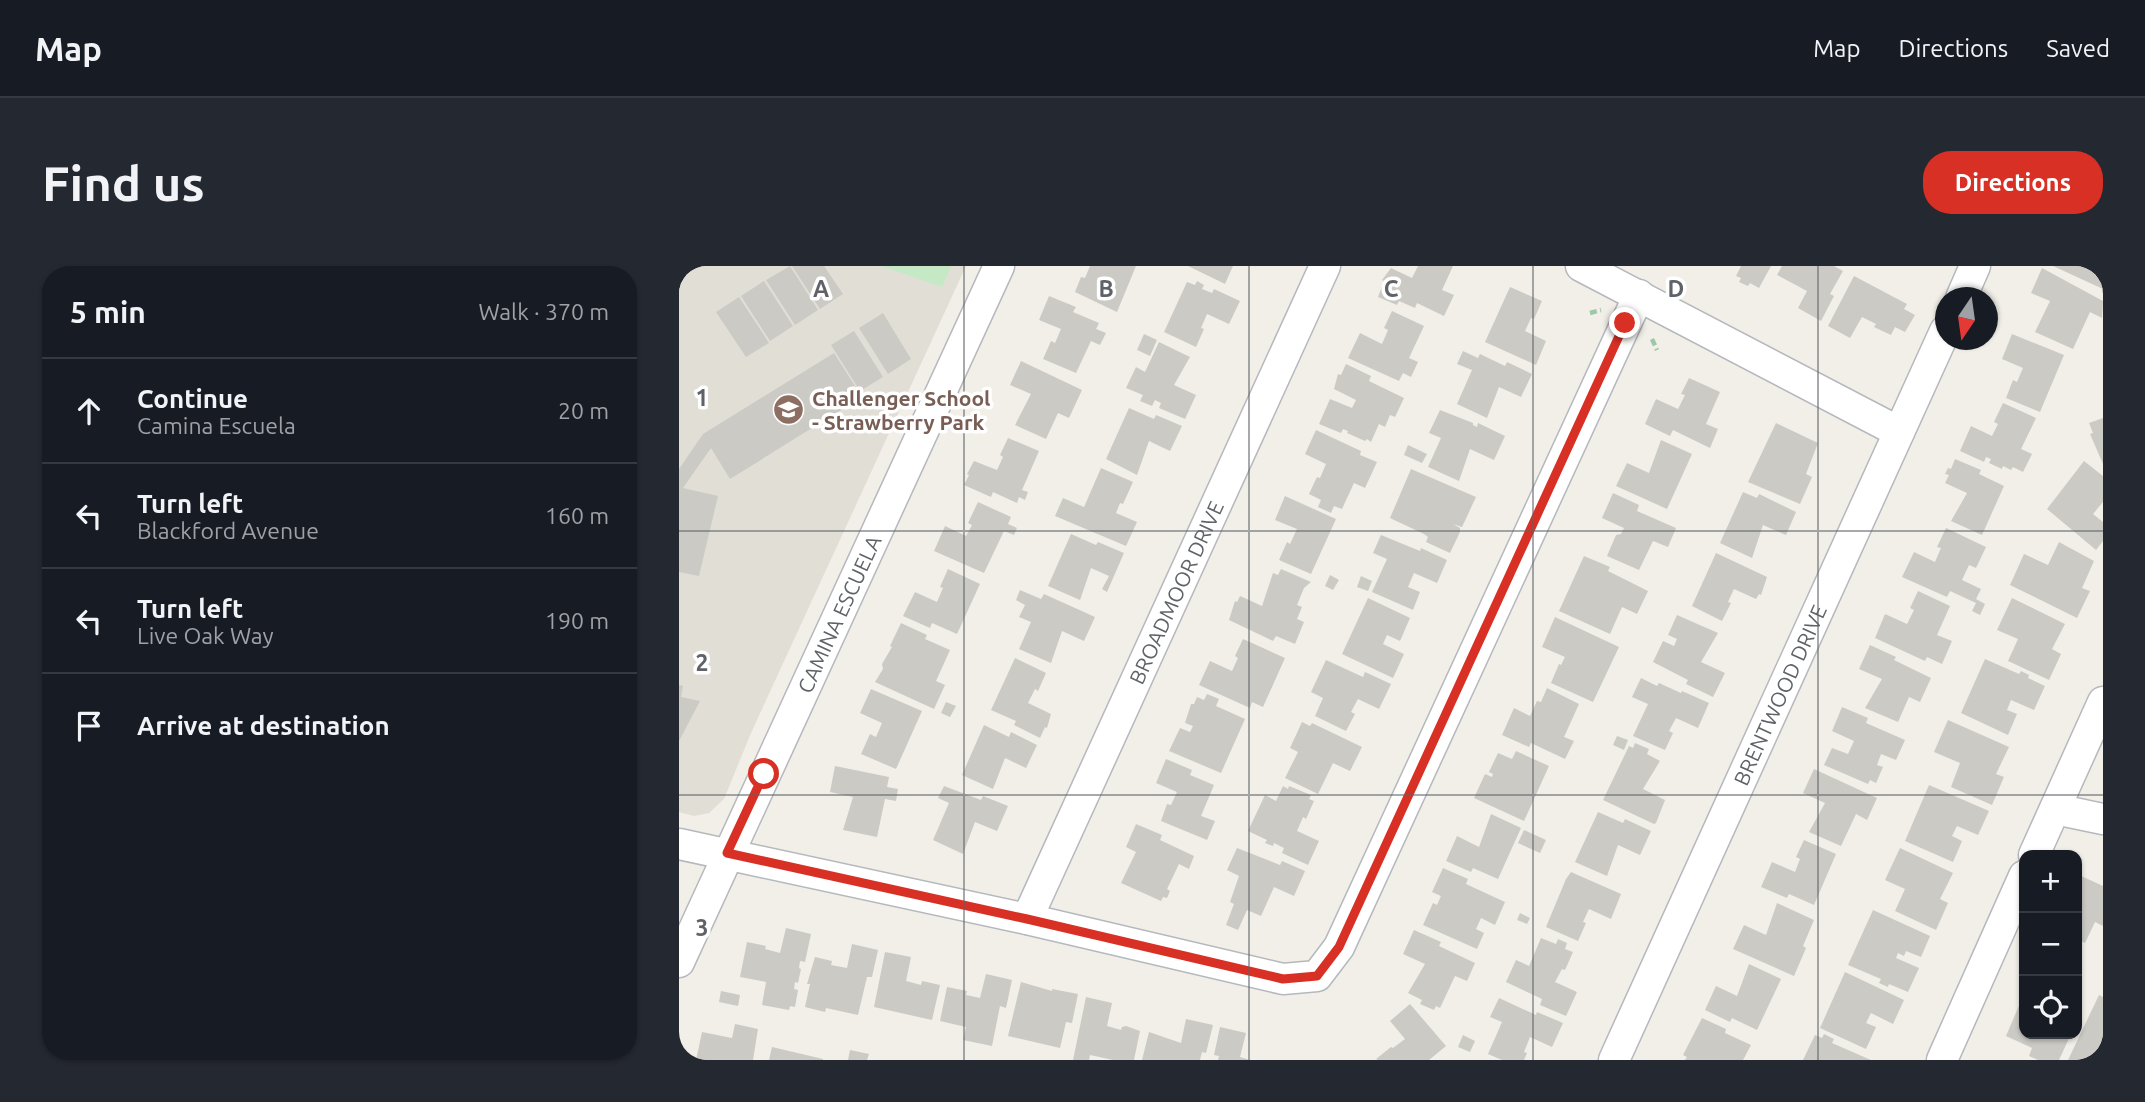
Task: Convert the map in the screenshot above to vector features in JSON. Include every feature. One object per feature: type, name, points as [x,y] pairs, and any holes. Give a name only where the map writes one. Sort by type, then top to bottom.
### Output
[{"type":"street","name":"CAMINA ESCUELA","points":[[679,962],[999,266]]},
{"type":"street","name":"BROADMOOR DRIVE","points":[[1027,919],[1325,266]]},
{"type":"street","points":[[1581,266],[1899,432]]},
{"type":"street","points":[[1966,287],[1975,266]]},
{"type":"street","points":[[679,844],[1027,919],[1283,979],[1317,976],[1339,947],[1639,295]]},
{"type":"street","name":"BRENTWOOD DRIVE","points":[[1614,1060],[1936,350]]},
{"type":"street","points":[[2036,850],[2103,702]]},
{"type":"street","points":[[2055,808],[2103,819]]},
{"type":"street","points":[[1941,1060],[2019,887]]},
{"type":"path","points":[[1590,313],[1601,310]]},
{"type":"path","points":[[1652,339],[1657,350]]},
{"type":"shaded area","name":"Challenger School - Strawberry Park","points":[[679,266],[966,266],[751,733],[724,799],[709,813],[694,816],[679,812]]},
{"type":"green space","points":[[882,266],[951,266],[942,287]]},
{"type":"building","points":[[790,266],[818,310],[795,325],[766,280]]},
{"type":"building","points":[[792,266],[824,266],[843,294],[820,309]]},
{"type":"building","points":[[1090,266],[1136,266],[1117,312],[1075,292],[1081,277],[1085,278]]},
{"type":"building","points":[[1188,266],[1233,266],[1225,284]]},
{"type":"building","points":[[1418,266],[1453,266],[1442,290],[1454,295],[1444,316],[1417,303],[1415,308],[1399,301],[1397,305],[1378,297],[1384,281],[1382,280],[1391,268],[1412,278]]},
{"type":"building","points":[[1741,266],[1771,266],[1759,288],[1750,283],[1748,286],[1739,282],[1741,278],[1736,276]]},
{"type":"building","points":[[1782,266],[1834,266],[1843,271],[1830,294],[1834,296],[1821,321],[1798,308],[1807,291],[1777,275]]},
{"type":"building","points":[[2053,266],[2103,266],[2103,289]]},
{"type":"building","points":[[2042,268],[2103,301],[2102,318],[2090,312],[2073,349],[2035,332],[2050,301],[2031,293]]},
{"type":"building","points":[[1854,276],[1907,304],[1904,309],[1915,315],[1905,332],[1895,327],[1891,335],[1874,327],[1876,324],[1862,317],[1850,338],[1828,326]]},
{"type":"building","points":[[764,281],[793,326],[770,341],[741,296]]},
{"type":"building","points":[[1197,281],[1204,285],[1202,289],[1212,293],[1214,289],[1240,301],[1229,324],[1207,314],[1196,347],[1164,332],[1187,282],[1195,285]]},
{"type":"building","points":[[1510,287],[1542,301],[1525,331],[1546,341],[1536,365],[1485,342]]},
{"type":"building","points":[[1049,296],[1076,307],[1073,312],[1099,323],[1096,329],[1106,333],[1100,345],[1091,341],[1076,373],[1043,359],[1051,341],[1055,343],[1061,329],[1039,320]]},
{"type":"building","points":[[739,297],[769,343],[746,357],[716,312]]},
{"type":"building","points":[[1392,311],[1424,326],[1409,358],[1418,362],[1411,377],[1403,373],[1399,381],[1348,358],[1360,333],[1382,344],[1388,330],[1384,328]]},
{"type":"building","points":[[883,313],[911,359],[888,374],[859,328]]},
{"type":"building","points":[[854,331],[883,377],[860,391],[831,345]]},
{"type":"building","points":[[1144,334],[1157,340],[1150,356],[1137,350]]},
{"type":"building","points":[[2012,334],[2064,355],[2040,412],[2006,398],[2013,380],[2017,382],[2023,368],[2002,359]]},
{"type":"building","points":[[1159,342],[1190,357],[1174,385],[1196,395],[1185,419],[1159,408],[1161,403],[1155,400],[1152,406],[1140,401],[1143,395],[1126,388],[1136,367],[1145,372]]},
{"type":"building","points":[[1463,351],[1478,358],[1480,354],[1505,366],[1507,362],[1532,374],[1521,397],[1499,387],[1487,418],[1457,404],[1472,370],[1457,364]]},
{"type":"building","points":[[834,353],[862,397],[730,479],[711,448],[683,488],[718,496],[699,576],[679,572],[679,469],[703,434]]},
{"type":"building","points":[[1021,361],[1082,390],[1069,418],[1058,413],[1046,439],[1015,425],[1031,394],[1010,385]]},
{"type":"building","points":[[1346,364],[1371,376],[1369,381],[1404,398],[1395,417],[1390,415],[1385,427],[1379,424],[1371,442],[1343,429],[1341,433],[1319,424],[1330,399],[1352,408],[1356,400],[1334,389],[1338,374],[1341,375]]},
{"type":"building","points":[[1689,378],[1720,392],[1706,424],[1718,429],[1710,448],[1673,430],[1670,436],[1645,424],[1656,399],[1678,409],[1685,395],[1681,394]]},
{"type":"building","points":[[2003,403],[2036,418],[2021,449],[2032,454],[2023,472],[2013,467],[2011,470],[2003,466],[2002,469],[1989,463],[1991,459],[1986,457],[1984,462],[1960,451],[1971,426],[1992,436],[1998,424],[1994,422]]},
{"type":"building","points":[[1129,408],[1154,419],[1156,415],[1182,426],[1170,451],[1149,441],[1137,475],[1106,459]]},
{"type":"building","points":[[1440,410],[1505,436],[1494,460],[1470,449],[1459,481],[1428,467],[1441,438],[1429,433]]},
{"type":"building","points":[[2103,418],[2103,464],[2090,434],[2093,433],[2089,423]]},
{"type":"building","points":[[1776,423],[1818,443],[1806,474],[1812,477],[1800,504],[1748,482]]},
{"type":"building","points":[[1316,430],[1361,451],[1360,455],[1377,462],[1365,488],[1354,483],[1342,509],[1334,506],[1331,513],[1318,507],[1321,500],[1309,494],[1326,464],[1305,454]]},
{"type":"building","points":[[1008,438],[1039,451],[1022,490],[1028,492],[1025,500],[1019,497],[1017,503],[993,492],[991,497],[964,485],[974,461],[997,470]]},
{"type":"building","points":[[1661,440],[1692,454],[1667,509],[1616,486],[1627,463],[1649,473]]},
{"type":"building","points":[[1408,445],[1427,454],[1422,463],[1404,455]]},
{"type":"building","points":[[1955,459],[1981,470],[1979,474],[2004,486],[1982,535],[1951,521],[1967,493],[1945,483],[1949,475],[1945,474],[1948,468],[1951,469]]},
{"type":"building","points":[[2084,461],[2103,476],[2103,502],[2093,514],[2103,522],[2103,541],[2096,550],[2047,509]]},
{"type":"building","points":[[1101,468],[1133,482],[1116,513],[1137,522],[1126,546],[1055,516],[1063,498],[1084,507]]},
{"type":"building","points":[[1411,469],[1476,497],[1462,527],[1453,524],[1460,528],[1460,532],[1450,553],[1426,542],[1428,537],[1424,534],[1390,518]]},
{"type":"building","points":[[1743,492],[1757,498],[1759,494],[1796,512],[1786,535],[1763,525],[1752,558],[1720,543]]},
{"type":"building","points":[[1613,493],[1639,505],[1637,511],[1676,528],[1668,547],[1653,541],[1639,570],[1607,556],[1616,535],[1621,534],[1624,528],[1602,518]]},
{"type":"building","points":[[1285,496],[1336,519],[1311,574],[1279,560],[1287,542],[1290,544],[1297,529],[1275,520]]},
{"type":"building","points":[[978,502],[1011,517],[1008,524],[1017,528],[1014,535],[1004,531],[984,573],[934,551],[945,526],[966,536],[972,525],[968,523]]},
{"type":"building","points":[[1946,528],[1986,547],[1976,568],[1969,565],[1962,580],[1981,589],[1976,599],[1985,604],[1980,615],[1972,611],[1976,603],[1950,591],[1947,597],[1902,577],[1914,552],[1935,562],[1941,548],[1937,547]]},
{"type":"building","points":[[1071,534],[1124,553],[1107,592],[1102,589],[1109,576],[1091,568],[1080,600],[1048,586]]},
{"type":"building","points":[[1381,535],[1447,560],[1437,583],[1414,573],[1408,587],[1420,592],[1413,610],[1372,592],[1387,559],[1373,553]]},
{"type":"building","points":[[2059,542],[2094,561],[2082,588],[2090,591],[2077,618],[2010,585],[2024,554],[2048,565]]},
{"type":"building","points":[[1716,553],[1767,577],[1761,595],[1756,599],[1734,589],[1728,602],[1731,603],[1722,621],[1692,606]]},
{"type":"building","points":[[1584,556],[1610,567],[1608,571],[1648,591],[1637,614],[1622,607],[1610,634],[1559,611]]},
{"type":"building","points":[[948,569],[980,584],[957,634],[932,623],[930,628],[903,616],[915,592],[937,602]]},
{"type":"building","points":[[1281,569],[1311,582],[1304,588],[1297,605],[1302,607],[1297,619],[1304,622],[1295,644],[1276,636],[1273,641],[1229,620],[1235,601],[1237,602],[1240,596],[1262,606],[1273,573],[1278,575]]},
{"type":"building","points":[[1330,575],[1339,580],[1333,590],[1325,586]]},
{"type":"building","points":[[1361,576],[1372,581],[1368,591],[1357,587]]},
{"type":"building","points":[[1020,590],[1041,599],[1044,594],[1095,617],[1084,641],[1062,631],[1051,663],[1019,649],[1031,622],[1019,617],[1025,605],[1016,600]]},
{"type":"building","points":[[1918,591],[1950,606],[1937,635],[1952,641],[1942,664],[1927,657],[1925,661],[1875,638],[1885,614],[1907,624],[1914,610],[1910,608]]},
{"type":"building","points":[[1368,598],[1410,618],[1400,641],[1387,635],[1383,644],[1404,654],[1393,678],[1342,654]]},
{"type":"building","points":[[2012,598],[2065,624],[2052,649],[2061,654],[2049,680],[2008,661],[2018,639],[1997,630]]},
{"type":"building","points":[[1677,615],[1718,633],[1701,662],[1725,673],[1713,697],[1686,684],[1688,680],[1653,662],[1663,641],[1674,646],[1677,639],[1668,635]]},
{"type":"building","points":[[1555,617],[1619,647],[1593,702],[1551,683],[1565,657],[1542,647]]},
{"type":"building","points":[[901,623],[927,635],[925,639],[950,650],[936,681],[945,685],[934,709],[875,682]]},
{"type":"building","points":[[1243,639],[1285,658],[1263,707],[1252,702],[1250,708],[1199,685],[1210,661],[1232,671]]},
{"type":"building","points":[[1870,645],[1931,678],[1920,702],[1909,697],[1898,722],[1865,708],[1882,679],[1859,669]]},
{"type":"building","points":[[1015,658],[1046,673],[1038,691],[1035,689],[1028,703],[1051,714],[1047,728],[1045,727],[1040,738],[1014,725],[1016,721],[991,710]]},
{"type":"building","points":[[1985,659],[2019,674],[2021,671],[2029,675],[2028,678],[2045,686],[2034,710],[2011,700],[2007,710],[2017,714],[2008,735],[1961,713]]},
{"type":"building","points":[[1326,660],[1363,677],[1365,672],[1391,684],[1379,709],[1358,699],[1351,712],[1355,714],[1346,731],[1315,716],[1323,698],[1311,692]]},
{"type":"building","points":[[1641,678],[1709,703],[1698,728],[1676,718],[1669,731],[1673,733],[1665,750],[1633,736],[1648,704],[1632,697]]},
{"type":"building","points":[[679,685],[683,686],[681,697],[700,701],[679,741]]},
{"type":"building","points":[[1547,688],[1579,704],[1564,737],[1574,741],[1565,759],[1531,743],[1529,747],[1502,735],[1514,708],[1530,716],[1537,701],[1541,702]]},
{"type":"building","points":[[871,689],[922,711],[896,769],[861,754],[870,734],[876,737],[882,723],[860,713]]},
{"type":"building","points":[[1207,694],[1219,699],[1216,706],[1245,719],[1221,773],[1169,751],[1180,728],[1190,732],[1193,726],[1185,723],[1191,704],[1194,704],[1197,697],[1204,700]]},
{"type":"building","points":[[946,702],[956,706],[950,717],[941,713]]},
{"type":"building","points":[[1842,707],[1868,718],[1866,723],[1905,740],[1896,760],[1881,754],[1877,765],[1883,767],[1876,783],[1870,780],[1868,784],[1824,765],[1832,748],[1848,754],[1854,741],[1832,731]]},
{"type":"building","points":[[1948,720],[2009,747],[1996,774],[2004,777],[1992,805],[1951,787],[1960,763],[1934,752]]},
{"type":"building","points":[[1302,722],[1310,726],[1312,723],[1362,747],[1350,771],[1333,763],[1318,794],[1285,778],[1298,752],[1290,748]]},
{"type":"building","points":[[984,725],[1009,737],[1011,732],[1037,745],[1026,768],[1005,758],[993,789],[962,775]]},
{"type":"building","points":[[1617,736],[1628,740],[1624,750],[1613,745]]},
{"type":"building","points":[[1635,743],[1649,749],[1647,754],[1660,761],[1643,789],[1665,800],[1654,824],[1603,800],[1629,746],[1633,748]]},
{"type":"building","points":[[1516,751],[1549,766],[1524,821],[1474,798],[1485,774],[1492,777],[1493,774],[1489,772],[1498,753],[1512,759]]},
{"type":"building","points":[[1166,759],[1192,770],[1190,775],[1214,785],[1201,816],[1215,821],[1207,840],[1161,821],[1167,804],[1171,805],[1177,792],[1156,783]]},
{"type":"building","points":[[835,766],[889,777],[887,787],[898,789],[896,801],[885,799],[877,837],[843,830],[853,797],[830,792]]},
{"type":"building","points":[[1814,769],[1877,798],[1867,820],[1856,814],[1841,846],[1809,832],[1825,803],[1803,793]]},
{"type":"building","points":[[1929,785],[1989,811],[1978,835],[1957,826],[1952,836],[1962,841],[1953,862],[1905,841]]},
{"type":"building","points":[[944,786],[981,800],[983,796],[1008,806],[997,831],[975,822],[963,854],[933,840],[949,803],[938,798]]},
{"type":"building","points":[[1283,786],[1311,795],[1309,799],[1314,801],[1297,831],[1319,841],[1308,865],[1282,853],[1284,848],[1274,843],[1273,846],[1265,843],[1267,840],[1248,831],[1265,795],[1276,801]]},
{"type":"building","points":[[1598,812],[1623,823],[1625,819],[1651,831],[1640,855],[1618,845],[1607,876],[1575,862]]},
{"type":"building","points":[[1491,814],[1521,828],[1498,879],[1473,868],[1471,872],[1446,861],[1457,836],[1479,847]]},
{"type":"building","points":[[1136,824],[1162,835],[1160,840],[1194,856],[1189,869],[1179,864],[1167,889],[1170,891],[1167,898],[1163,897],[1161,901],[1121,883],[1136,852],[1126,847]]},
{"type":"building","points":[[1524,830],[1546,840],[1540,853],[1518,843]]},
{"type":"building","points":[[1804,840],[1836,854],[1814,905],[1789,894],[1787,898],[1761,887],[1772,862],[1795,872],[1800,859],[1796,857]]},
{"type":"building","points":[[1237,848],[1280,865],[1282,861],[1305,871],[1294,896],[1274,887],[1261,916],[1247,910],[1238,930],[1226,925],[1234,904],[1230,902],[1239,876],[1227,870]]},
{"type":"building","points":[[1900,848],[1953,873],[1940,899],[1948,903],[1936,930],[1895,911],[1905,889],[1885,880]]},
{"type":"building","points":[[1443,868],[1468,879],[1466,884],[1505,902],[1495,925],[1481,918],[1476,929],[1484,933],[1477,949],[1423,925],[1433,903],[1437,905],[1441,896],[1432,892]]},
{"type":"building","points":[[1571,872],[1621,894],[1611,919],[1589,909],[1578,941],[1546,927]]},
{"type":"building","points":[[2082,876],[2103,886],[2103,926],[2095,922],[2085,943],[2082,942]]},
{"type":"building","points":[[1777,903],[1814,920],[1794,976],[1733,949],[1744,925],[1766,935]]},
{"type":"building","points":[[1873,910],[1930,936],[1921,957],[1906,951],[1904,956],[1898,953],[1896,958],[1919,968],[1908,992],[1879,983],[1881,979],[1848,965]]},
{"type":"building","points":[[1520,913],[1530,918],[1527,924],[1517,920]]},
{"type":"building","points":[[786,928],[811,934],[805,962],[800,961],[798,983],[795,982],[794,989],[798,990],[795,1007],[790,1006],[789,1010],[762,1005],[766,982],[740,977],[747,942],[766,946],[765,949],[780,953]]},
{"type":"building","points":[[1414,930],[1441,942],[1439,946],[1475,963],[1467,981],[1455,976],[1440,1008],[1436,1006],[1434,1010],[1420,1004],[1422,1000],[1408,993],[1425,964],[1403,954]]},
{"type":"building","points":[[1541,938],[1556,944],[1558,939],[1567,943],[1565,949],[1573,952],[1565,970],[1562,969],[1555,982],[1577,992],[1566,1016],[1540,1005],[1542,999],[1506,982],[1516,960],[1529,966]]},
{"type":"building","points":[[852,944],[878,950],[872,977],[867,977],[858,1015],[826,1008],[825,1012],[805,1007],[810,984],[807,984],[815,957],[832,961],[831,965],[847,968]]},
{"type":"building","points":[[885,952],[911,957],[906,981],[921,985],[922,981],[940,985],[932,1020],[874,1007]]},
{"type":"building","points":[[1749,964],[1781,979],[1757,1030],[1732,1018],[1730,1022],[1705,1010],[1716,986],[1737,996]]},
{"type":"building","points":[[1845,972],[1904,1000],[1893,1024],[1871,1013],[1866,1023],[1876,1027],[1866,1049],[1820,1028]]},
{"type":"building","points":[[986,974],[1012,980],[1006,1008],[1000,1006],[992,1046],[963,1040],[966,1027],[940,1021],[947,987],[967,991],[966,995],[980,998]]},
{"type":"building","points":[[1021,982],[1052,991],[1078,994],[1072,1023],[1066,1022],[1060,1048],[1008,1036]]},
{"type":"building","points":[[721,991],[740,995],[738,1006],[719,1002]]},
{"type":"building","points":[[2099,995],[2103,997],[2103,1056],[2099,1054],[2096,1060],[2068,1060],[2078,1039],[2082,1039],[2082,1031]]},
{"type":"building","points":[[1086,997],[1112,1003],[1107,1026],[1121,1030],[1126,1026],[1140,1031],[1134,1060],[1113,1060],[1090,1055],[1089,1060],[1073,1060]]},
{"type":"building","points":[[1499,998],[1536,1015],[1537,1012],[1563,1023],[1552,1047],[1530,1037],[1524,1060],[1502,1060],[1488,1054],[1502,1022],[1490,1017]]},
{"type":"building","points":[[1410,1004],[1446,1046],[1429,1060],[1376,1059],[1405,1039],[1390,1021]]},
{"type":"building","points":[[2019,1006],[2019,1039],[2069,1039],[2059,1060],[2038,1060],[2029,1056],[2032,1048],[2006,1036]]},
{"type":"building","points":[[1702,1018],[1751,1045],[1743,1060],[1685,1060],[1687,1057],[1683,1055]]},
{"type":"building","points":[[1186,1019],[1213,1025],[1206,1053],[1202,1052],[1200,1060],[1142,1060],[1149,1032],[1181,1043]]},
{"type":"building","points":[[735,1024],[758,1029],[753,1060],[696,1060],[702,1032],[732,1038]]},
{"type":"building","points":[[1220,1027],[1246,1033],[1240,1057],[1250,1060],[1218,1060],[1219,1056],[1214,1055]]},
{"type":"building","points":[[1824,1034],[1834,1039],[1832,1043],[1871,1060],[1803,1060],[1815,1035],[1822,1038]]},
{"type":"building","points":[[1463,1035],[1475,1041],[1470,1052],[1458,1047]]},
{"type":"building","points":[[772,1047],[823,1059],[823,1060],[769,1060]]},
{"type":"building","points":[[850,1050],[869,1054],[867,1060],[848,1060]]},
{"type":"place","name":"Challenger School - Strawberry Park","points":[[789,410]]},
{"type":"route","points":[[764,774],[727,853],[1283,979],[1317,976],[1339,947],[1625,323]]}]
